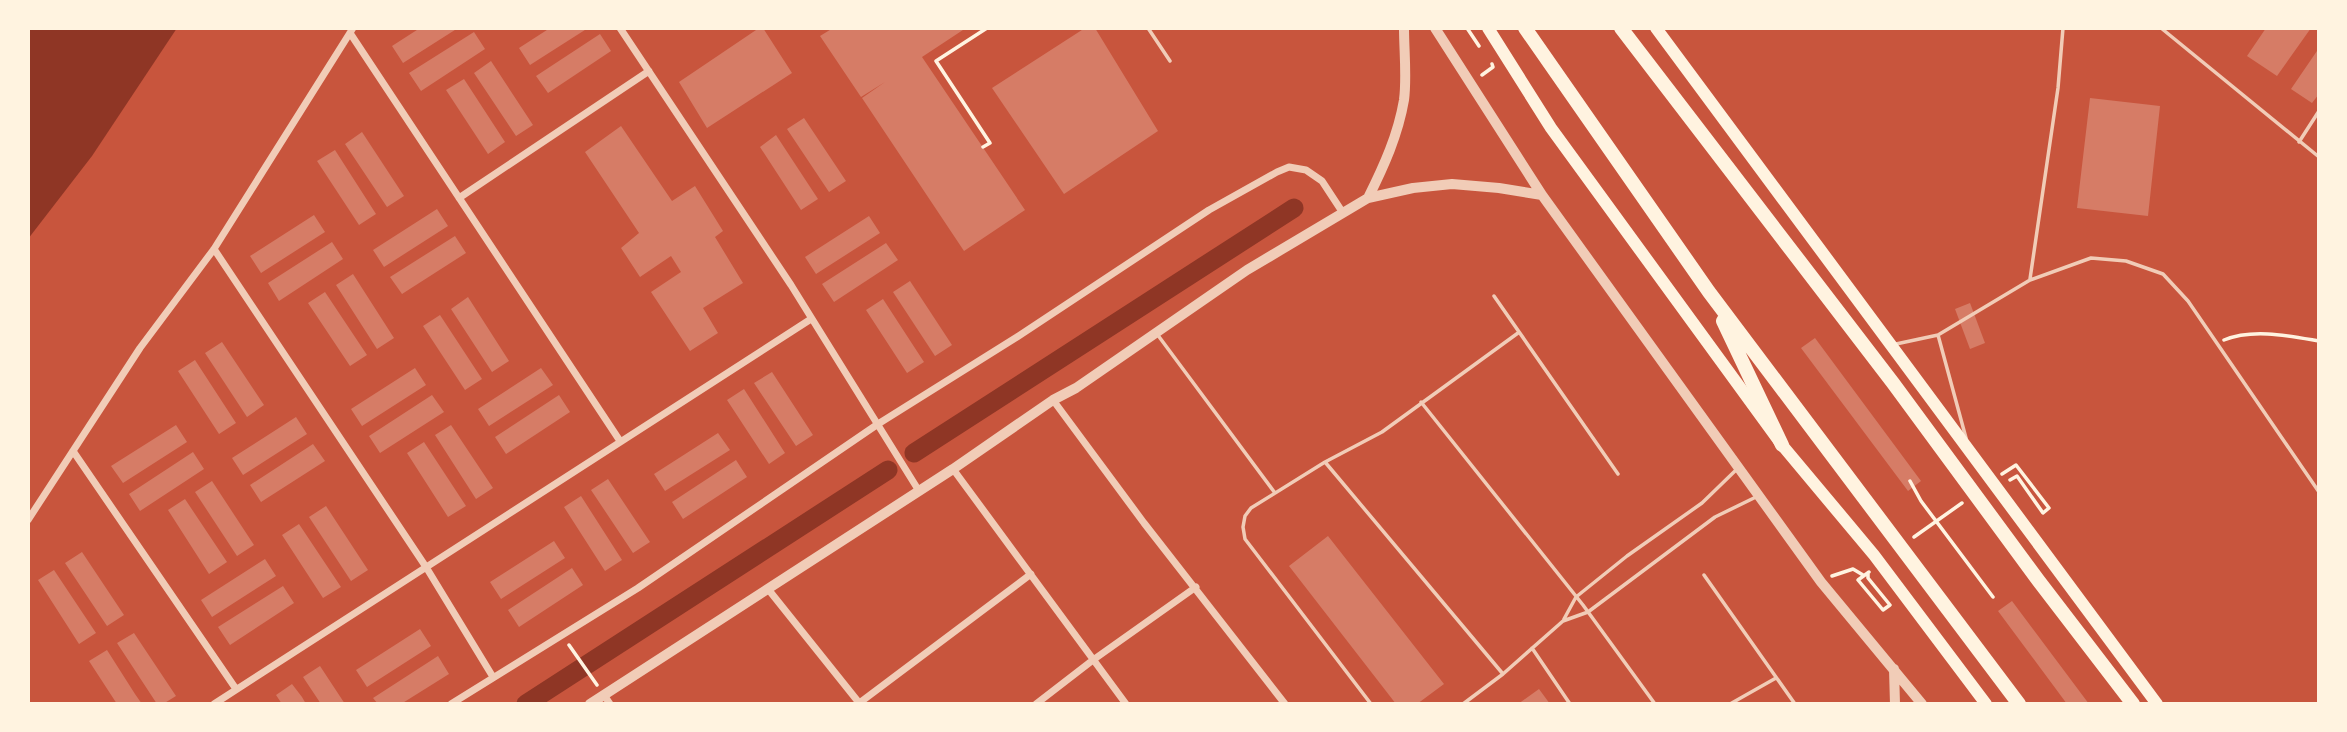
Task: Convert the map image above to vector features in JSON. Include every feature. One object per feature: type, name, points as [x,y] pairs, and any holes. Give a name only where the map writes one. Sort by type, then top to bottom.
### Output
[{"type":"highway","points":[[1488,28],[1550,128],[1782,445],[1874,555],[1986,704]]},
{"type":"highway","points":[[1525,28],[1709,292],[2020,704]]},
{"type":"highway","points":[[1621,28],[1893,383],[2133,704]]},
{"type":"highway","points":[[1656,28],[2157,704]]},
{"type":"highway","points":[[1709,292],[1782,445]]},
{"type":"street","points":[[620,28],[811,319],[919,491]]},
{"type":"street","points":[[1368,198],[1386,161],[1404,97],[1404,28]]},
{"type":"street","points":[[1435,28],[1542,195],[1821,582],[1922,704]]},
{"type":"street","points":[[28,520],[140,348],[214,249],[352,31],[620,441]]},
{"type":"street","points":[[459,198],[649,71]]},
{"type":"street","points":[[451,704],[638,588],[878,424],[1017,337],[1209,210],[1276,172],[1289,167],[1306,170],[1322,181],[1343,213]]},
{"type":"street","points":[[590,704],[607,699],[1053,400],[1076,388],[1247,270],[1368,198],[1413,188],[1452,184],[1542,195]]},
{"type":"street","points":[[214,249],[426,567],[493,677]]},
{"type":"street","points":[[214,704],[811,319]]},
{"type":"street","points":[[1053,400],[1144,523],[1285,704]]},
{"type":"street","points":[[73,450],[236,690]]},
{"type":"street","points":[[953,469],[1126,704]]},
{"type":"street","points":[[768,589],[859,704],[1031,574]]},
{"type":"street","points":[[1036,704],[1196,587]]},
{"type":"street","points":[[1894,668],[1895,704]]},
{"type":"lane","points":[[1148,28],[1170,61]]},
{"type":"lane","points":[[2030,280],[2058,88],[2063,28]]},
{"type":"lane","points":[[2161,28],[2319,157]]},
{"type":"lane","points":[[2299,142],[2319,111]]},
{"type":"lane","points":[[1892,345],[1938,335],[2030,280],[2091,258],[2108,258],[2142,266],[2163,274],[2188,301],[2319,492]]},
{"type":"lane","points":[[1494,296],[1618,474]]},
{"type":"lane","points":[[1156,333],[1275,493]]},
{"type":"lane","points":[[1371,704],[1245,539],[1245,516],[1251,508],[1325,462],[1381,432],[1518,333]]},
{"type":"lane","points":[[1938,335],[1970,452]]},
{"type":"lane","points":[[1421,402],[1588,612],[1655,704]]},
{"type":"lane","points":[[1325,462],[1503,674]]},
{"type":"lane","points":[[1463,704],[1503,674],[1563,621],[1576,597],[1702,503],[1739,467]]},
{"type":"lane","points":[[1563,621],[1588,612],[1715,517],[1760,495]]},
{"type":"lane","points":[[1704,575],[1795,704]]},
{"type":"lane","points":[[1532,648],[1570,704]]},
{"type":"lane","points":[[1730,704],[1776,678]]},
{"type":"path","points":[[983,147],[990,143],[936,61],[987,28]]},
{"type":"path","points":[[2217,342],[2237,335],[2292,336],[2319,341]]},
{"type":"path","points":[[2016,465],[2049,508],[2043,513],[2017,476],[1994,484],[2016,465]]},
{"type":"path","points":[[1910,481],[1921,501],[1993,597]]},
{"type":"path","points":[[1914,538],[1970,497]]},
{"type":"path","points":[[1868,578],[1866,561],[1874,555]]},
{"type":"path","points":[[1821,582],[1840,572],[1853,569],[1868,578],[1890,605],[1884,610],[1858,580],[1869,572]]},
{"type":"path","points":[[575,654],[593,680]]},
{"type":"shaded area","points":[[28,28],[177,28],[92,156],[28,239]]},
{"type":"building","points":[[420,28],[458,28],[403,63],[392,46]]},
{"type":"building","points":[[550,28],[588,28],[530,65],[519,48]]},
{"type":"building","points":[[759,28],[763,28],[792,73],[707,128],[679,82]]},
{"type":"building","points":[[833,28],[966,28],[922,57],[1025,210],[964,251],[862,98],[885,82],[861,97],[820,36]]},
{"type":"building","points":[[1085,28],[1095,28],[1158,131],[1064,194],[992,88]]},
{"type":"building","points":[[2266,28],[2311,28],[2277,76],[2247,56]]},
{"type":"building","points":[[474,32],[485,49],[421,91],[409,73]]},
{"type":"building","points":[[600,34],[611,51],[548,93],[536,76]]},
{"type":"building","points":[[2319,48],[2319,94],[2312,103],[2291,89]]},
{"type":"building","points":[[491,61],[533,125],[516,136],[474,73]]},
{"type":"building","points":[[464,79],[505,142],[488,154],[446,90]]},
{"type":"building","points":[[2090,98],[2160,106],[2148,216],[2077,208]]},
{"type":"building","points":[[804,118],[846,181],[829,192],[787,129]]},
{"type":"building","points":[[621,126],[672,201],[695,186],[723,231],[715,237],[743,283],[703,308],[718,333],[690,351],[651,292],[681,272],[671,256],[640,277],[621,248],[639,233],[585,152]]},
{"type":"building","points":[[362,132],[404,196],[387,207],[345,144]]},
{"type":"building","points":[[776,135],[818,199],[801,210],[760,147]]},
{"type":"building","points":[[335,150],[376,214],[359,225],[317,161]]},
{"type":"building","points":[[437,209],[448,226],[384,267],[373,250]]},
{"type":"building","points":[[314,215],[325,232],[261,273],[250,256]]},
{"type":"building","points":[[869,216],[880,233],[816,274],[805,257]]},
{"type":"building","points":[[455,236],[466,253],[402,294],[390,277]]},
{"type":"building","points":[[332,242],[343,259],[279,301],[268,283]]},
{"type":"building","points":[[886,243],[898,260],[834,302],[822,284]]},
{"type":"building","points":[[353,274],[394,338],[377,349],[336,285]]},
{"type":"building","points":[[910,281],[952,345],[935,356],[893,292]]},
{"type":"building","points":[[325,292],[367,355],[350,366],[308,303]]},
{"type":"building","points":[[468,297],[509,361],[492,372],[451,309]]},
{"type":"building","points":[[883,299],[924,362],[907,373],[866,310]]},
{"type":"building","points":[[1970,303],[1985,343],[1970,349],[1955,309]]},
{"type":"building","points":[[440,315],[482,379],[465,390],[423,326]]},
{"type":"building","points":[[1815,338],[1921,481],[1908,491],[1801,348]]},
{"type":"building","points":[[222,342],[264,405],[247,417],[205,353]]},
{"type":"building","points":[[195,360],[236,423],[219,434],[178,371]]},
{"type":"building","points":[[415,368],[426,385],[362,426],[351,409]]},
{"type":"building","points":[[541,368],[553,385],[489,426],[478,409]]},
{"type":"building","points":[[772,372],[813,435],[796,446],[754,383]]},
{"type":"building","points":[[744,389],[785,453],[769,464],[727,400]]},
{"type":"building","points":[[432,395],[444,412],[380,453],[369,436]]},
{"type":"building","points":[[559,395],[570,412],[506,454],[495,437]]},
{"type":"building","points":[[296,417],[307,434],[243,475],[232,458]]},
{"type":"building","points":[[176,425],[187,442],[123,483],[111,466]]},
{"type":"building","points":[[451,425],[493,488],[476,499],[435,435]]},
{"type":"building","points":[[718,433],[730,450],[665,491],[654,474]]},
{"type":"building","points":[[424,442],[466,506],[448,517],[407,453]]},
{"type":"building","points":[[313,444],[325,461],[261,502],[250,485]]},
{"type":"building","points":[[193,452],[204,469],[140,511],[129,494]]},
{"type":"building","points":[[736,460],[747,477],[683,519],[672,502]]},
{"type":"building","points":[[608,479],[650,542],[633,553],[591,490]]},
{"type":"building","points":[[212,481],[254,545],[237,556],[195,492]]},
{"type":"building","points":[[581,496],[622,560],[605,571],[564,507]]},
{"type":"building","points":[[185,499],[227,562],[209,574],[168,510]]},
{"type":"building","points":[[326,506],[368,570],[351,581],[309,517]]},
{"type":"building","points":[[299,524],[341,587],[323,598],[282,535]]},
{"type":"building","points":[[1328,536],[1444,684],[1417,704],[1396,704],[1289,566]]},
{"type":"building","points":[[554,541],[565,558],[501,599],[490,582]]},
{"type":"building","points":[[82,552],[124,615],[107,626],[65,563]]},
{"type":"building","points":[[265,559],[276,576],[212,617],[201,600]]},
{"type":"building","points":[[572,568],[583,585],[519,627],[508,610]]},
{"type":"building","points":[[54,570],[96,633],[79,644],[38,580]]},
{"type":"building","points":[[283,586],[294,603],[230,645],[218,627]]},
{"type":"building","points":[[2012,601],[2089,704],[2067,704],[1998,611]]},
{"type":"building","points":[[420,629],[431,646],[367,687],[356,670]]},
{"type":"building","points":[[134,633],[176,696],[163,704],[157,704],[117,643]]},
{"type":"building","points":[[107,650],[142,704],[117,704],[89,661]]},
{"type":"building","points":[[438,656],[449,674],[401,704],[378,704],[373,698]]},
{"type":"building","points":[[320,666],[345,704],[321,704],[303,677]]},
{"type":"building","points":[[292,684],[306,704],[282,704],[276,695]]},
{"type":"building","points":[[1539,689],[1550,704],[1518,704]]},
{"type":"waterway","points":[[914,453],[1294,208]]},
{"type":"waterway","points":[[526,704],[888,470]]}]
